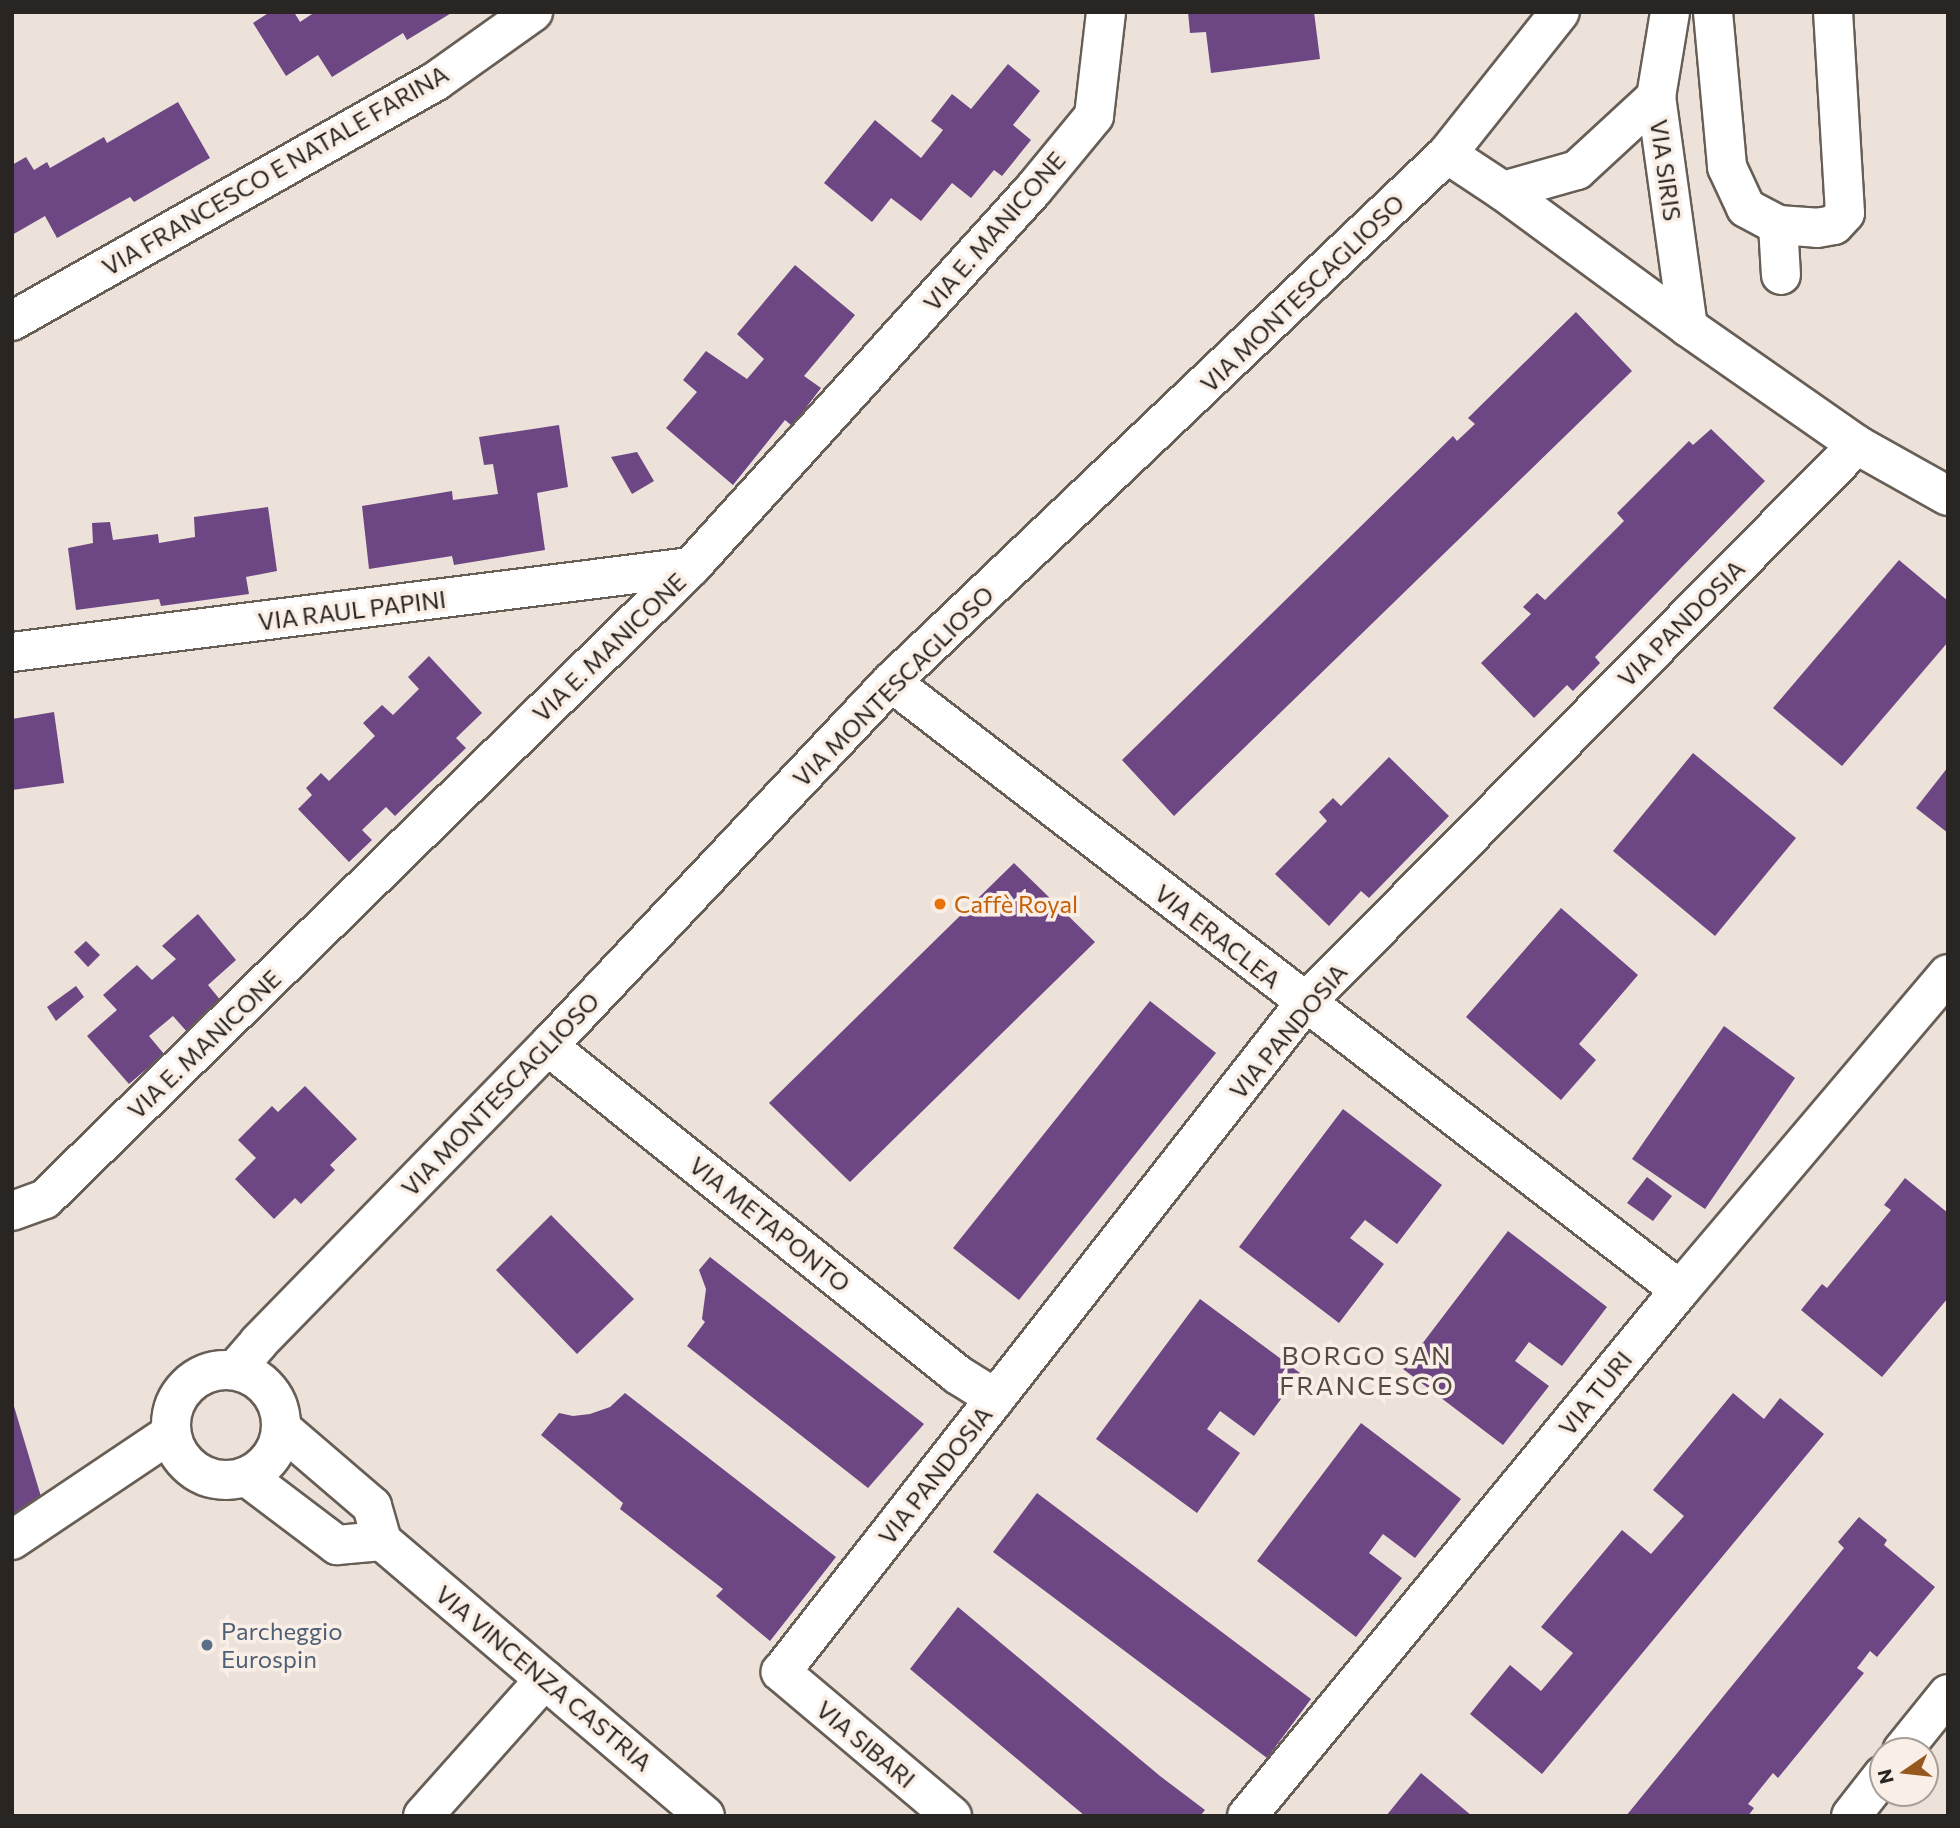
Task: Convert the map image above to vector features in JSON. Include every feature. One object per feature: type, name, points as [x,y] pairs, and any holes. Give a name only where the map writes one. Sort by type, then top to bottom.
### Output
[{"type":"street","name":"VIA FRANCESCO E NATALE FARINA","points":[[12,321],[436,80],[533,12]]},
{"type":"street","name":"VIA E. MANICONE","points":[[12,1211],[45,1199],[691,567],[1033,190],[1094,116],[1106,12]]},
{"type":"street","name":"VIA MONTESCAGLIOSO","points":[[235,1370],[259,1342],[548,1046],[891,682],[1447,154],[1560,12]]},
{"type":"street","name":"VIA SIRIS","points":[[1670,12],[1656,97],[1688,327]]},
{"type":"street","points":[[1713,12],[1727,167],[1746,208],[1778,225],[1817,228],[1834,225],[1845,213],[1833,12]]},
{"type":"street","points":[[1503,191],[1577,170],[1656,97]]},
{"type":"street","points":[[1447,154],[1503,191],[1688,327],[1857,445],[1948,496]]},
{"type":"street","points":[[1778,225],[1781,275]]},
{"type":"street","name":"VIA PANDOSIA","points":[[781,1672],[1305,1003],[1857,445]]},
{"type":"street","name":"VIA RAUL PAPINI","points":[[12,652],[691,567]]},
{"type":"street","name":"VIA ERACLEA","points":[[891,682],[1680,1290]]},
{"type":"street","name":"VIA TURI","points":[[1247,1816],[1680,1290],[1948,974]]},
{"type":"street","name":"VIA METAPONTO","points":[[548,1046],[958,1375],[995,1398]]},
{"type":"street","points":[[235,1370],[253,1376],[272,1393],[281,1416],[281,1428],[279,1440],[268,1463],[247,1477],[223,1481],[199,1474],[180,1457],[170,1434],[172,1409],[184,1387],[205,1373],[235,1370]]},
{"type":"street","points":[[247,1477],[337,1545],[382,1541],[372,1506],[281,1428]]},
{"type":"street","points":[[12,1540],[170,1434]]},
{"type":"street","name":"VIA VINCENZA CASTRIA","points":[[382,1541],[705,1816]]},
{"type":"street","name":"VIA SIBARI","points":[[781,1672],[952,1816]]},
{"type":"street","points":[[434,1802],[545,1679]]},
{"type":"street","points":[[1913,1737],[1948,1694]]},
{"type":"street","points":[[1851,1816],[1869,1793]]},
{"type":"building","points":[[270,12],[294,12],[300,22],[315,12],[453,12],[407,40],[403,33],[332,77],[318,55],[286,76],[253,23]]},
{"type":"building","points":[[1188,12],[1314,12],[1320,59],[1211,73],[1206,32],[1190,33]]},
{"type":"building","points":[[1008,64],[1040,91],[1013,125],[1031,140],[1002,176],[994,170],[971,198],[952,183],[921,221],[891,198],[872,222],[824,183],[875,120],[921,158],[943,130],[931,121],[952,94],[971,109]]},
{"type":"building","points":[[178,102],[210,158],[134,202],[130,197],[57,238],[45,216],[12,235],[12,165],[26,157],[34,170],[47,162],[50,168],[104,137],[107,143]]},
{"type":"building","points":[[795,265],[855,315],[804,376],[821,388],[792,426],[785,420],[733,485],[666,428],[697,392],[683,380],[706,351],[747,379],[764,359],[737,334]]},
{"type":"building","points":[[1576,312],[1632,371],[1174,816],[1122,760],[1453,436],[1457,441],[1475,424],[1468,418]]},
{"type":"building","points":[[559,425],[568,487],[537,493],[545,550],[454,565],[452,556],[369,569],[362,506],[452,491],[453,500],[498,494],[493,464],[484,465],[479,437]]},
{"type":"building","points":[[1711,429],[1765,481],[1595,657],[1600,663],[1573,691],[1567,685],[1534,718],[1481,663],[1531,614],[1523,607],[1537,593],[1545,600],[1624,521],[1617,513],[1689,441],[1693,445]]},
{"type":"building","points":[[637,452],[654,481],[632,494],[611,457]]},
{"type":"building","points":[[268,507],[277,571],[246,577],[249,594],[161,606],[159,599],[76,610],[68,548],[93,543],[92,523],[110,522],[113,540],[158,534],[159,543],[195,537],[194,517]]},
{"type":"building","points":[[1899,560],[1948,601],[1948,642],[1842,766],[1773,708]]},
{"type":"building","points":[[429,656],[482,713],[456,738],[466,748],[395,816],[386,807],[362,830],[372,840],[349,862],[298,809],[312,795],[306,788],[321,773],[329,781],[375,736],[363,723],[382,705],[393,715],[419,689],[408,677]]},
{"type":"building","points":[[54,712],[64,783],[12,790],[12,719]]},
{"type":"building","points":[[1693,753],[1796,838],[1715,936],[1613,851]]},
{"type":"building","points":[[1389,757],[1449,816],[1369,898],[1361,891],[1329,926],[1275,874],[1327,821],[1319,812],[1333,798],[1341,806]]},
{"type":"building","points":[[1948,767],[1948,833],[1916,808]]},
{"type":"building","points":[[1014,863],[1095,942],[850,1182],[769,1103]]},
{"type":"building","points":[[1561,908],[1638,975],[1579,1044],[1596,1060],[1561,1100],[1466,1017]]},
{"type":"building","points":[[198,914],[236,960],[208,985],[222,1002],[188,1033],[173,1016],[149,1036],[164,1054],[129,1084],[87,1036],[117,1010],[103,995],[137,965],[152,980],[176,959],[162,946]]},
{"type":"building","points":[[86,941],[100,955],[88,967],[74,952]]},
{"type":"building","points":[[76,986],[84,997],[56,1021],[47,1007]]},
{"type":"building","points":[[1150,1001],[1216,1053],[1019,1300],[953,1248]]},
{"type":"building","points":[[1724,1026],[1795,1078],[1705,1209],[1632,1159]]},
{"type":"building","points":[[305,1086],[357,1139],[330,1165],[335,1170],[301,1204],[295,1198],[274,1219],[235,1179],[256,1158],[238,1140],[272,1106],[278,1112]]},
{"type":"building","points":[[1343,1109],[1442,1185],[1397,1244],[1365,1220],[1350,1238],[1384,1264],[1339,1323],[1239,1247]]},
{"type":"building","points":[[1647,1177],[1672,1196],[1653,1221],[1627,1203]]},
{"type":"building","points":[[1905,1178],[1948,1213],[1948,1298],[1882,1377],[1801,1310],[1822,1284],[1827,1288],[1891,1210],[1884,1205]]},
{"type":"building","points":[[551,1215],[634,1299],[577,1354],[496,1270]]},
{"type":"building","points":[[1508,1231],[1607,1307],[1562,1366],[1529,1342],[1515,1361],[1549,1386],[1503,1445],[1403,1369]]},
{"type":"building","points":[[710,1257],[924,1424],[868,1488],[687,1346],[705,1322],[702,1319],[706,1289],[699,1270]]},
{"type":"building","points":[[1200,1299],[1300,1373],[1254,1436],[1220,1411],[1207,1429],[1240,1453],[1197,1513],[1096,1439]]},
{"type":"building","points":[[625,1393],[836,1557],[770,1641],[716,1596],[723,1589],[620,1509],[623,1503],[541,1435],[559,1413],[573,1416],[590,1414],[610,1407]]},
{"type":"building","points":[[1733,1393],[1764,1419],[1780,1398],[1824,1434],[1542,1774],[1470,1714],[1510,1665],[1541,1691],[1573,1653],[1541,1627],[1622,1530],[1651,1554],[1684,1516],[1653,1490]]},
{"type":"building","points":[[13,1403],[45,1510],[12,1515]]},
{"type":"building","points":[[1361,1423],[1461,1499],[1415,1558],[1383,1534],[1369,1553],[1402,1578],[1356,1637],[1257,1561]]},
{"type":"building","points":[[1037,1493],[1311,1699],[1267,1758],[993,1552]]},
{"type":"building","points":[[1859,1517],[1887,1540],[1884,1545],[1935,1587],[1877,1657],[1870,1651],[1857,1668],[1864,1673],[1778,1778],[1773,1773],[1748,1804],[1754,1808],[1748,1816],[1626,1816],[1844,1548],[1838,1542]]},
{"type":"building","points":[[958,1607],[1160,1776],[1205,1810],[1200,1816],[1085,1816],[910,1669]]},
{"type":"building","points":[[1421,1773],[1472,1816],[1386,1816]]},
{"type":"place","name":"Caffè Royal","points":[[940,904]]},
{"type":"place","name":"Parcheggio Eurospin","points":[[207,1645]]},
{"type":"district","name":"BORGO SAN FRANCESCO","points":[[1367,1370]]}]
